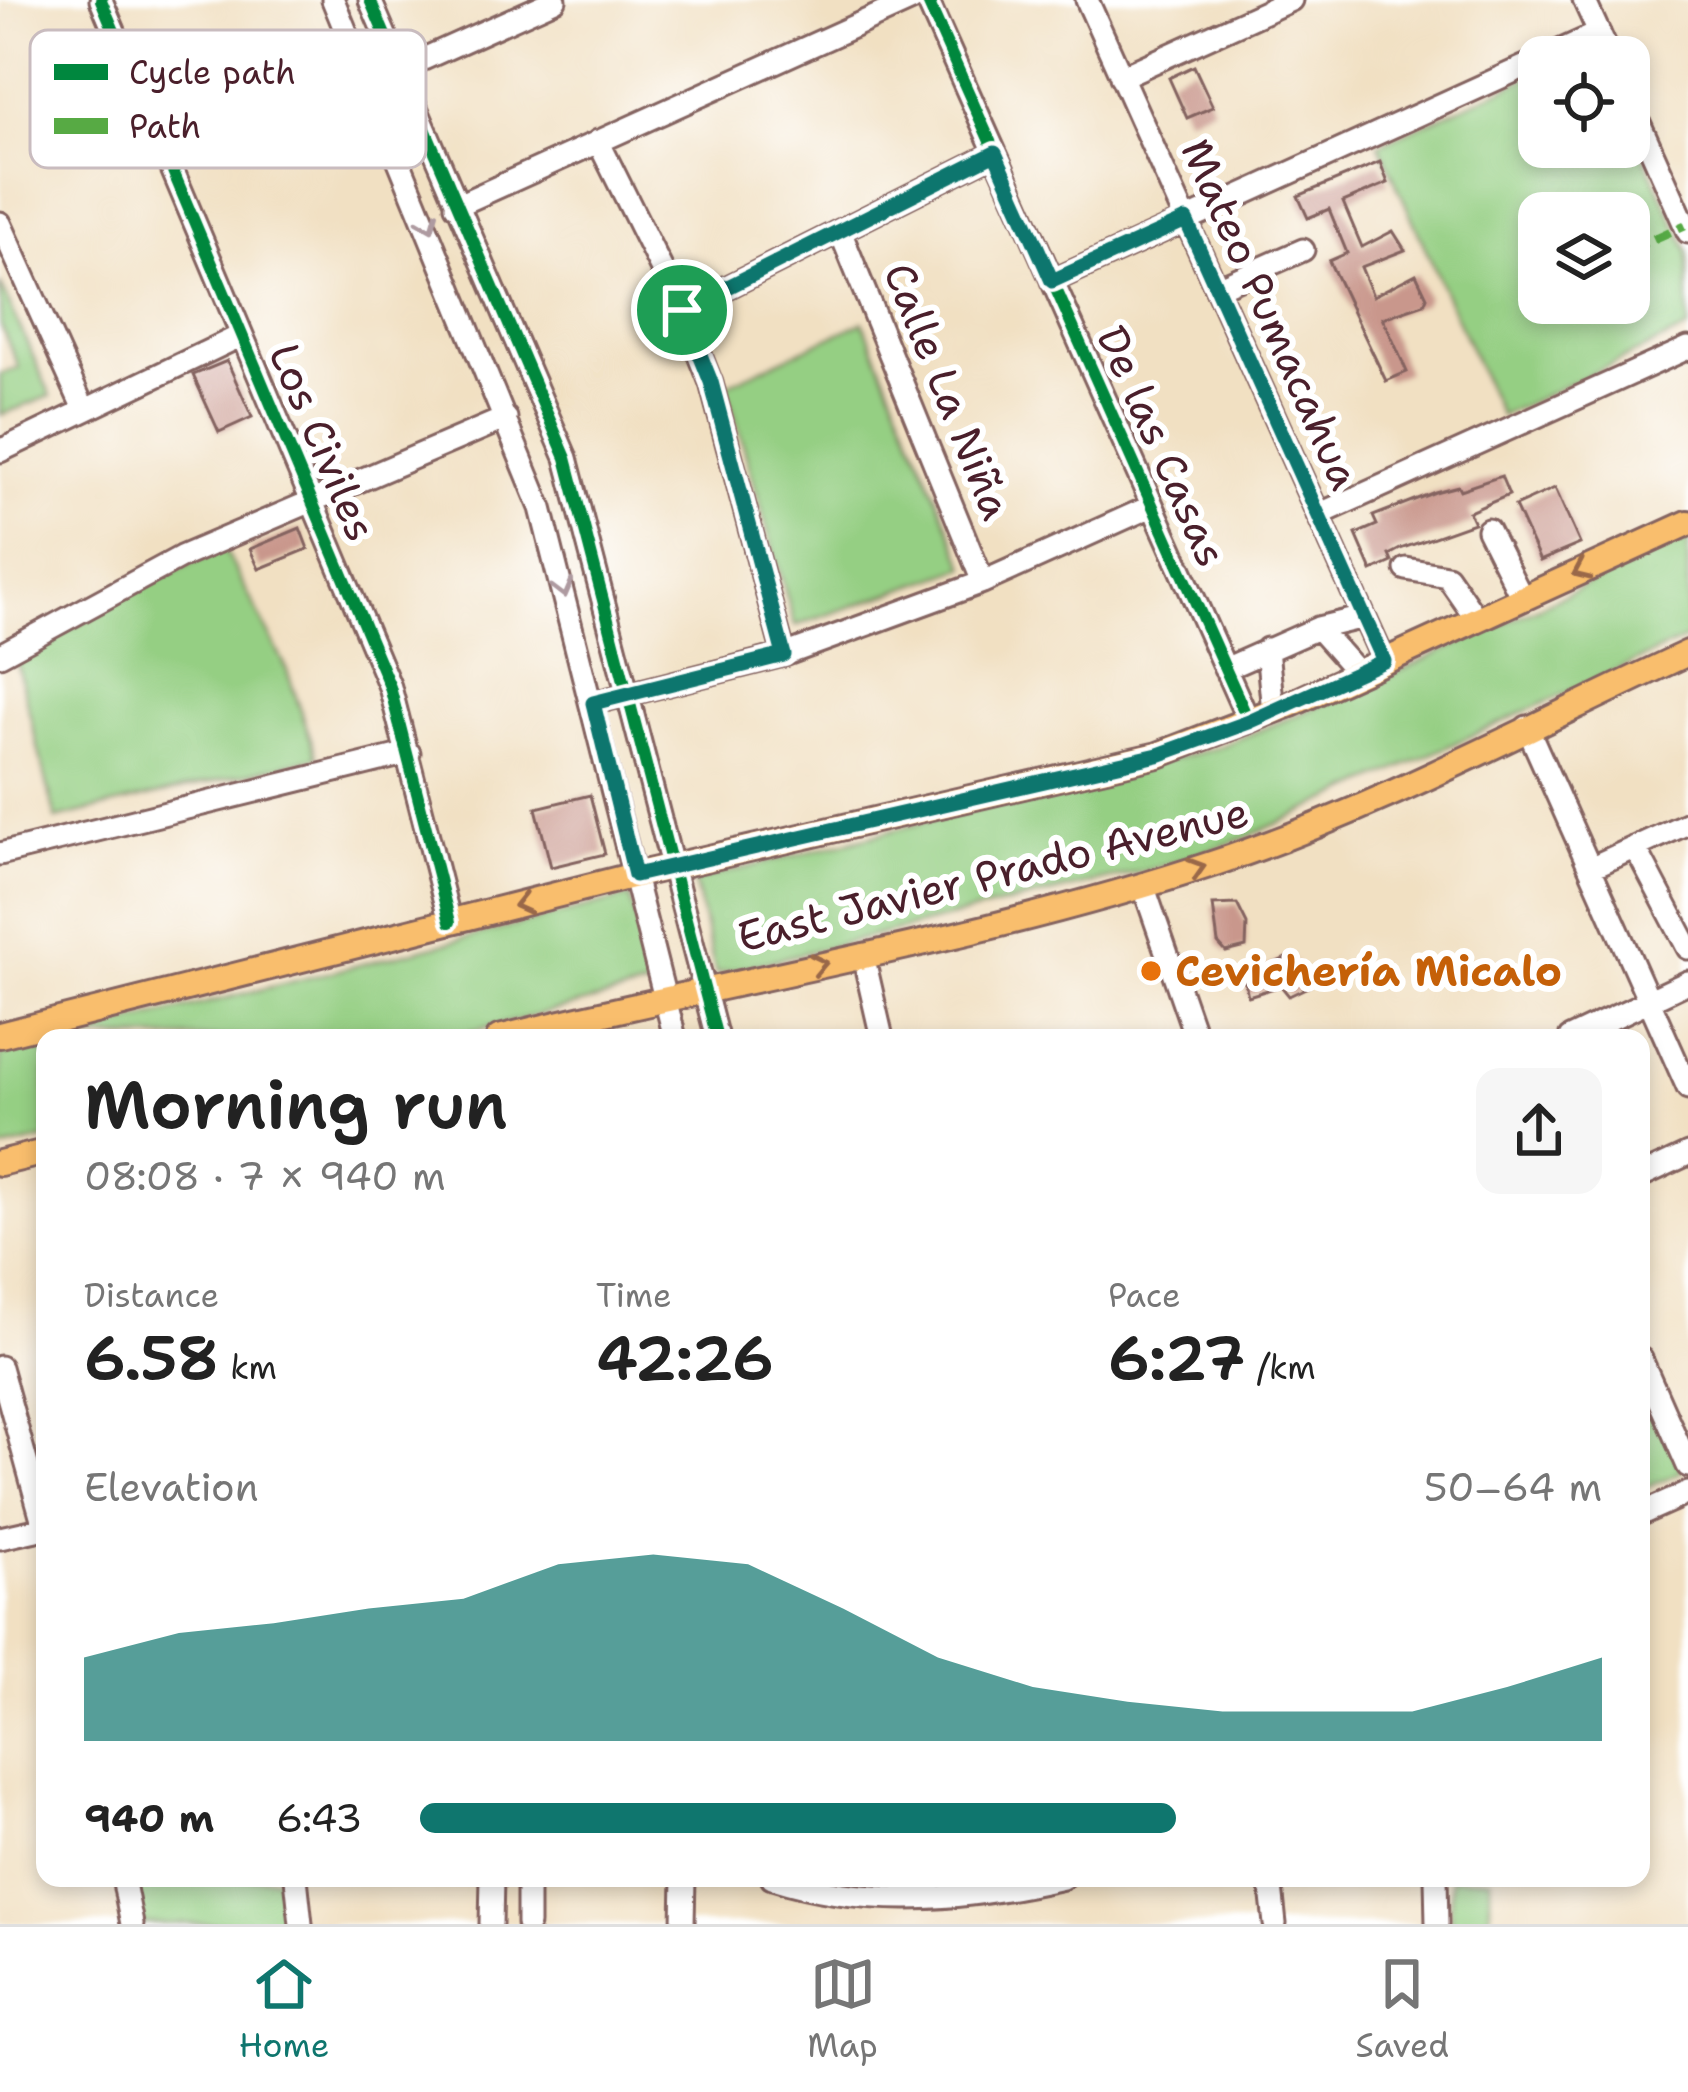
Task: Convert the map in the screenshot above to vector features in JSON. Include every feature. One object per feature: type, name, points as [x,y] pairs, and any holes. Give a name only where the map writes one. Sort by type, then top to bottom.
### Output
[{"type":"main road","name":"East Javier Prado Avenue","points":[[0,1035],[635,875],[1130,763],[1273,712],[1688,523]]},
{"type":"main road","name":"East Javier Prado Avenue","points":[[535,1029],[1144,885],[1296,833],[1688,653]]},
{"type":"main road","points":[[0,1163],[36,1154]]},
{"type":"street","name":"Los Civiles","points":[[101,0],[114,30]]},
{"type":"street","points":[[333,0],[345,30]]},
{"type":"street","points":[[370,0],[382,30]]},
{"type":"street","points":[[426,58],[555,0]]},
{"type":"street","points":[[456,206],[912,0]]},
{"type":"street","name":"De las Casas","points":[[927,0],[1249,722]]},
{"type":"street","name":"Mateo Pumacahua","points":[[1087,0],[1384,661]]},
{"type":"street","points":[[1121,77],[1291,0]]},
{"type":"street","points":[[1584,0],[1600,36]]},
{"type":"street","points":[[1593,36],[1599,33]]},
{"type":"street","points":[[1052,281],[1518,70]]},
{"type":"street","points":[[426,134],[566,458],[715,1029]]},
{"type":"street","points":[[598,141],[682,310],[711,382],[784,655]]},
{"type":"street","points":[[1650,147],[1688,232]]},
{"type":"street","points":[[682,310],[995,153]]},
{"type":"street","name":"Los Civiles","points":[[172,168],[391,687],[450,922]]},
{"type":"street","points":[[403,168],[541,508],[673,1029]]},
{"type":"street","points":[[0,223],[83,407]]},
{"type":"street","name":"Calle La Niña","points":[[840,231],[983,582]]},
{"type":"street","points":[[1216,288],[1303,250]]},
{"type":"street","points":[[0,452],[83,407],[242,335]]},
{"type":"street","points":[[1318,514],[1688,348]]},
{"type":"street","points":[[0,655],[157,568],[506,418]]},
{"type":"street","points":[[593,703],[784,655],[983,582],[1152,506]]},
{"type":"street","points":[[1488,530],[1522,598]]},
{"type":"street","points":[[1406,569],[1448,576],[1477,619]]},
{"type":"street","points":[[1225,669],[1318,628],[1364,617]]},
{"type":"street","points":[[1318,628],[1358,673]]},
{"type":"street","points":[[1267,649],[1273,712]]},
{"type":"street","points":[[1527,727],[1688,1088]]},
{"type":"street","points":[[0,854],[409,753]]},
{"type":"street","points":[[1590,868],[1688,823]]},
{"type":"street","points":[[1635,847],[1688,948]]},
{"type":"street","points":[[1144,885],[1193,1029]]},
{"type":"street","points":[[863,955],[880,1029]]},
{"type":"street","points":[[1589,1029],[1688,982]]},
{"type":"street","points":[[1650,1172],[1688,1154]]},
{"type":"street","points":[[0,1367],[36,1497]]},
{"type":"street","points":[[1650,1379],[1688,1466]]},
{"type":"street","points":[[1650,1510],[1688,1493]]},
{"type":"street","points":[[0,1538],[36,1531]]},
{"type":"street","points":[[125,1887],[132,1924]]},
{"type":"street","points":[[297,1887],[301,1924]]},
{"type":"street","points":[[491,1924],[492,1887]]},
{"type":"street","points":[[528,1887],[528,1924]]},
{"type":"street","points":[[683,1924],[685,1887]]},
{"type":"street","points":[[812,1887],[848,1895],[924,1899],[1003,1887]]},
{"type":"street","points":[[1271,1887],[1275,1924]]},
{"type":"street","points":[[1436,1887],[1437,1924]]},
{"type":"green space","points":[[1518,82],[1518,168],[1649,168],[1688,251],[1688,329],[1500,416],[1379,144]]},
{"type":"green space","points":[[0,283],[51,396],[0,415],[0,374],[19,368],[0,324]]},
{"type":"green space","points":[[863,322],[966,567],[795,626],[726,385]]},
{"type":"green space","points":[[1688,538],[1688,638],[1245,838],[1156,868],[716,974],[694,881],[1216,748],[1370,685]]},
{"type":"green space","points":[[224,548],[285,665],[317,757],[56,819],[16,660],[150,582]]},
{"type":"green space","points":[[630,897],[653,986],[482,1029],[103,1029]]},
{"type":"green space","points":[[36,1045],[36,1141],[0,1150],[0,1055]]},
{"type":"green space","points":[[1650,1398],[1682,1471],[1650,1486]]},
{"type":"green space","points":[[135,1887],[288,1887],[290,1924],[141,1924]]},
{"type":"green space","points":[[1451,1887],[1490,1887],[1490,1924],[1450,1924]]},
{"type":"building","points":[[1194,66],[1213,107],[1187,118],[1169,78]]},
{"type":"building","points":[[1380,162],[1388,183],[1343,202],[1362,247],[1393,231],[1405,250],[1361,267],[1373,296],[1416,274],[1427,297],[1424,304],[1383,318],[1407,372],[1386,381],[1329,261],[1347,253],[1329,209],[1308,218],[1298,196]]},
{"type":"building","points":[[227,361],[252,417],[219,432],[193,375]]},
{"type":"building","points":[[1501,476],[1509,495],[1469,512],[1474,523],[1400,549],[1389,555],[1392,562],[1372,571],[1356,534],[1377,525],[1373,516],[1435,492],[1458,486],[1460,490]]},
{"type":"building","points":[[1555,488],[1580,544],[1540,561],[1515,506]]},
{"type":"building","points":[[300,528],[308,549],[259,569],[250,549]]},
{"type":"building","points":[[590,795],[605,854],[551,867],[536,808]]},
{"type":"building","points":[[1237,904],[1247,924],[1246,947],[1226,952],[1218,943],[1213,905]]},
{"type":"building","points":[[1290,956],[1310,986],[1289,996],[1281,986],[1248,996],[1244,978]]},
{"type":"marked path","points":[[1650,241],[1685,225]]},
{"type":"cycle path","points":[[101,0],[114,30]]},
{"type":"cycle path","points":[[370,0],[383,30]]},
{"type":"cycle path","points":[[927,0],[1249,722]]},
{"type":"cycle path","points":[[426,131],[566,458],[715,1029]]},
{"type":"cycle path","points":[[172,168],[390,687],[450,922]]},
{"type":"place","name":"Cevichería Micalo","points":[[1151,971]]},
{"type":"route","points":[[995,153],[1052,281],[1186,220],[1384,661],[1218,735],[1130,763],[635,875],[593,703],[784,655],[711,382],[682,310],[995,153]]}]
